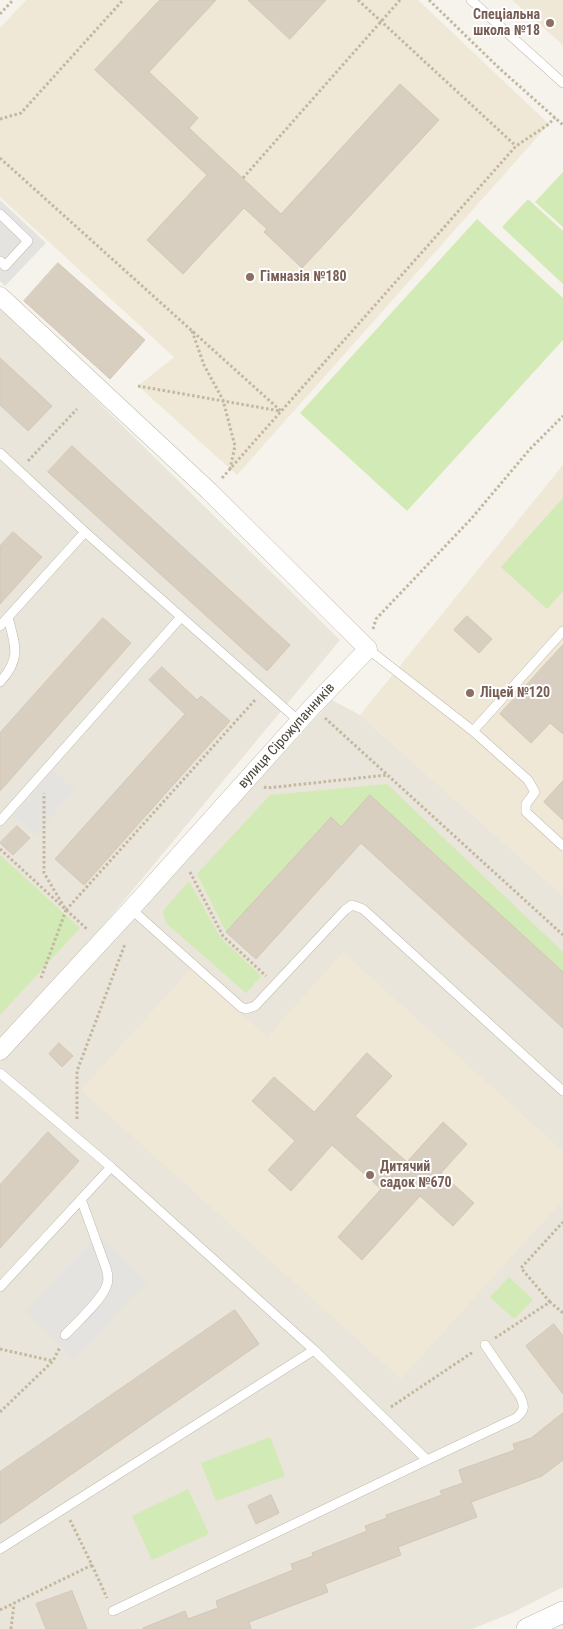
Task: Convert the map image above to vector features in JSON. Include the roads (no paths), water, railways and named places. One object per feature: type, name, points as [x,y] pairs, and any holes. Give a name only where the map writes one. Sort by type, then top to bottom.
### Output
[{"type":"street","points":[[0,296],[209,491],[368,649]]},
{"type":"street","name":"вулиця Сірожупанників","points":[[0,1051],[131,909],[299,721],[368,649]]},
{"type":"street","points":[[526,1629],[563,1612]]},
{"type":"lane","points":[[471,0],[563,83]]},
{"type":"lane","points":[[0,214],[28,241],[5,266],[0,261]]},
{"type":"lane","points":[[0,453],[85,532],[299,721]]},
{"type":"lane","points":[[0,626],[85,532]]},
{"type":"lane","points":[[0,682],[16,657],[8,617]]},
{"type":"lane","points":[[0,821],[181,617]]},
{"type":"lane","points":[[472,731],[563,631]]},
{"type":"lane","points":[[368,649],[472,731],[528,780],[535,792],[526,804],[526,812],[563,846]]},
{"type":"lane","points":[[131,909],[246,1010],[255,1006],[345,910],[352,905],[357,906],[563,1090]]},
{"type":"lane","points":[[0,1072],[76,1136],[314,1350],[427,1460]]},
{"type":"lane","points":[[0,1287],[111,1167]]},
{"type":"lane","points":[[65,1335],[107,1287],[106,1268],[81,1199]]},
{"type":"lane","points":[[114,1611],[516,1418],[523,1412],[524,1406],[520,1396],[485,1345]]},
{"type":"lane","points":[[0,1549],[314,1350]]},
{"type":"place","name":"Спеціальна школа №18","points":[[550,23]]},
{"type":"place","name":"Гімназія №180","points":[[250,277]]},
{"type":"place","name":"Ліцей №120","points":[[470,693]]},
{"type":"place","name":"Дитячий садок №670","points":[[370,1175]]}]
